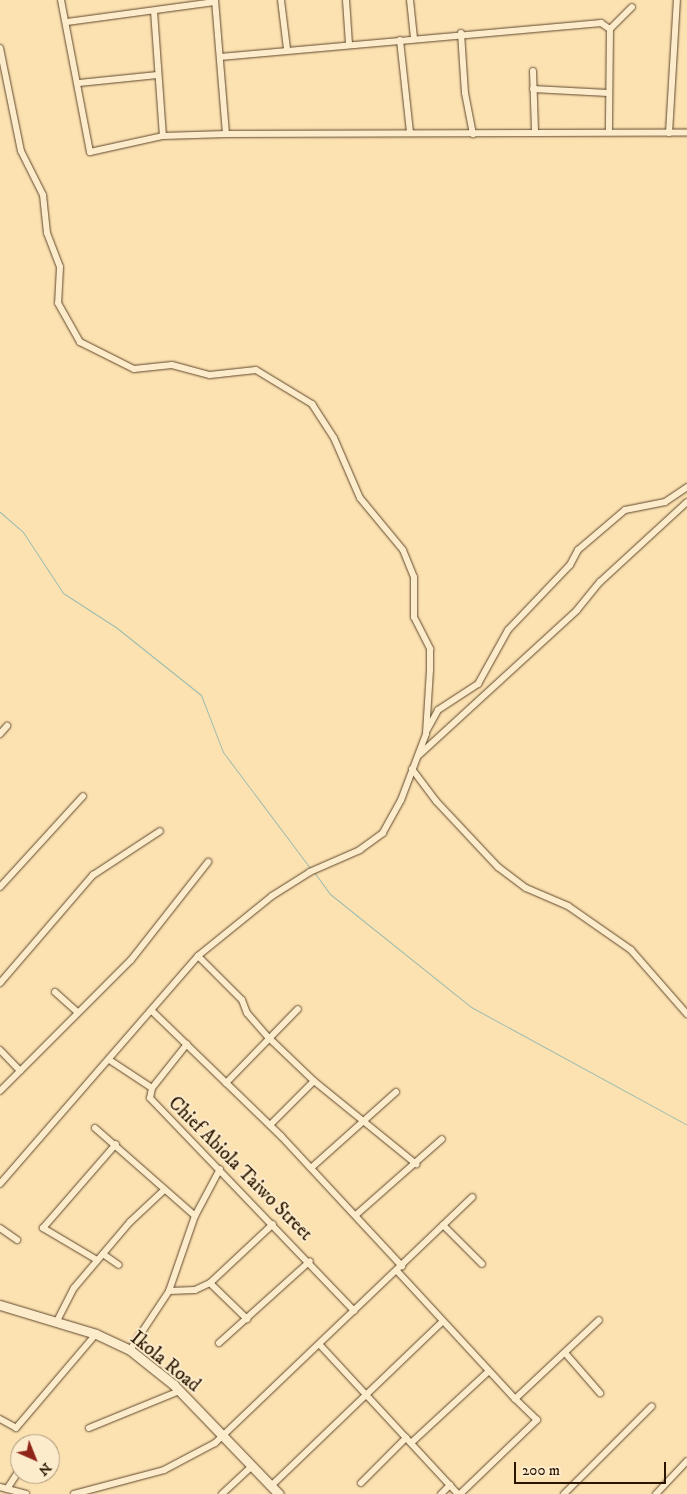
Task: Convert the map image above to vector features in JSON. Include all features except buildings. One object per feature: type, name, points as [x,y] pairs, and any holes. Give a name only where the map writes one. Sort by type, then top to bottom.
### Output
[{"type":"street","points":[[61,0],[79,83],[88,152],[164,136],[407,132],[473,134],[609,131],[687,132]]},
{"type":"street","points":[[281,0],[287,49]]},
{"type":"street","points":[[346,0],[349,44]]},
{"type":"street","points":[[410,0],[414,38]]},
{"type":"street","points":[[669,133],[677,0]]},
{"type":"street","points":[[67,22],[215,1],[226,134]]},
{"type":"street","points":[[609,131],[610,29],[632,7]]},
{"type":"street","points":[[154,11],[164,136]]},
{"type":"street","points":[[220,57],[461,33],[602,23],[610,29]]},
{"type":"street","points":[[461,33],[464,93],[473,134]]},
{"type":"street","points":[[400,40],[407,132]]},
{"type":"street","points":[[0,48],[21,152],[43,195],[47,233],[60,268],[58,295],[62,312],[80,342],[134,368],[172,365],[210,375],[256,370],[318,410],[360,498],[398,542],[414,577],[414,617],[430,649],[426,734]]},
{"type":"street","points":[[533,71],[535,132]]},
{"type":"street","points":[[79,83],[158,75]]},
{"type":"street","points":[[533,89],[608,93]]},
{"type":"street","points":[[0,1184],[111,1061],[198,956],[272,896],[310,872],[360,850],[382,833],[401,800],[416,758],[438,710],[478,684],[508,630],[570,566],[578,550],[626,510],[665,502],[687,487]]},
{"type":"street","points":[[416,758],[577,610],[600,582],[687,502]]},
{"type":"street","points":[[0,734],[7,726]]},
{"type":"street","points":[[412,769],[436,802],[498,867],[526,888],[568,906],[631,950],[687,1014]]},
{"type":"street","points":[[0,887],[83,796]]},
{"type":"street","points":[[0,983],[93,875],[160,830]]},
{"type":"street","points":[[0,1091],[138,952],[208,862]]},
{"type":"street","points":[[198,956],[242,1000],[247,1013],[269,1038],[314,1081],[355,1118],[367,1121],[416,1164]]},
{"type":"street","points":[[55,992],[77,1012]]},
{"type":"street","points":[[226,1083],[298,1009]]},
{"type":"street","points":[[152,1011],[187,1044],[207,1068],[226,1083],[357,1214],[441,1323],[537,1420],[459,1494],[364,1397],[320,1345]]},
{"type":"street","name":"Chief Abiola Taiwo Street","points":[[187,1044],[152,1088],[152,1102],[310,1261],[354,1311]]},
{"type":"street","points":[[0,1050],[20,1071]]},
{"type":"street","points":[[111,1061],[152,1088]]},
{"type":"street","points":[[270,1126],[314,1081]]},
{"type":"street","points":[[311,1168],[367,1121],[396,1092]]},
{"type":"street","points":[[95,1128],[116,1144],[163,1191],[194,1216]]},
{"type":"street","points":[[357,1214],[416,1164],[442,1139]]},
{"type":"street","points":[[97,1260],[43,1228],[116,1144]]},
{"type":"street","points":[[130,1350],[169,1291],[194,1216],[220,1169]]},
{"type":"street","points":[[57,1321],[74,1288],[97,1260],[163,1191]]},
{"type":"street","points":[[74,1494],[164,1470],[222,1436],[400,1269],[472,1197]]},
{"type":"street","points":[[169,1291],[195,1290],[210,1283],[273,1224]]},
{"type":"street","points":[[443,1225],[482,1264]]},
{"type":"street","points":[[0,1228],[17,1240]]},
{"type":"street","points":[[103,1254],[119,1265]]},
{"type":"street","points":[[219,1343],[310,1261]]},
{"type":"street","points":[[210,1283],[246,1319]]},
{"type":"street","name":"Ikola Road","points":[[0,1304],[96,1334],[130,1350],[179,1391],[279,1494]]},
{"type":"street","points":[[515,1399],[566,1354],[598,1320]]},
{"type":"street","points":[[271,1486],[441,1323]]},
{"type":"street","points":[[0,1419],[16,1428],[96,1334]]},
{"type":"street","points":[[566,1354],[600,1393]]},
{"type":"street","points":[[362,1483],[488,1372]]},
{"type":"street","points":[[89,1428],[179,1391]]},
{"type":"street","points":[[564,1494],[652,1406]]},
{"type":"street","points":[[656,1494],[687,1461]]},
{"type":"street","points":[[222,1494],[252,1466]]},
{"type":"street","points":[[441,1494],[450,1485]]},
{"type":"street","points":[[4,1488],[26,1494]]},
{"type":"waterway","points":[[0,512],[23,532],[63,593],[117,628],[201,695],[223,752],[311,869]]},
{"type":"waterway","points":[[314,872],[330,894],[471,1007],[687,1125]]}]
